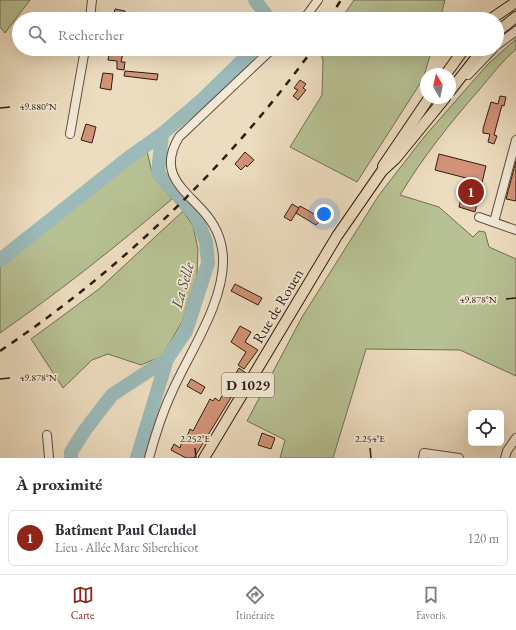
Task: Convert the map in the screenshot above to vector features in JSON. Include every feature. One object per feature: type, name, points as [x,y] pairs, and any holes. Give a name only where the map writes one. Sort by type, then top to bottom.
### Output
[{"type":"main road","points":[[501,12],[516,2]]},
{"type":"main road","points":[[504,26],[516,17]]},
{"type":"main road","points":[[450,68],[459,56]]},
{"type":"main road","points":[[456,84],[478,56]]},
{"type":"main road","name":"Rue de Rouen","points":[[382,171],[385,161],[425,104]]},
{"type":"main road","name":"Rue de Rouen","points":[[204,458],[337,236],[382,171],[396,158],[440,104]]},
{"type":"street","points":[[91,12],[92,0]]},
{"type":"street","points":[[309,12],[318,0]]},
{"type":"street","points":[[504,40],[516,31]]},
{"type":"street","points":[[70,134],[84,56]]},
{"type":"street","points":[[149,458],[171,394],[213,305],[222,268],[222,249],[214,227],[203,211],[179,186],[173,176],[171,161],[172,150],[179,136],[265,56]]},
{"type":"street","points":[[456,86],[486,56]]},
{"type":"street","points":[[494,222],[516,140]]},
{"type":"street","points":[[479,217],[516,230]]},
{"type":"street","points":[[47,434],[49,458]]},
{"type":"street","points":[[505,458],[507,451],[516,438]]},
{"type":"street","points":[[423,458],[424,453],[459,458]]},
{"type":"green space","points":[[0,0],[30,0],[21,12],[12,12],[12,24],[5,33],[0,27]]},
{"type":"green space","points":[[354,0],[445,0],[442,12],[346,12]]},
{"type":"green space","points":[[516,39],[516,49],[506,58],[447,128],[427,154],[400,195],[439,207],[473,237],[479,231],[485,232],[489,247],[516,259],[516,376],[460,350],[366,349],[333,458],[280,458],[285,440],[247,421],[302,317],[379,195],[424,137],[453,104],[456,104],[456,100],[488,64],[497,56],[504,56],[504,50]]},
{"type":"green space","points":[[322,56],[430,56],[426,68],[420,68],[420,84],[357,182],[290,147],[322,95],[323,61]]},
{"type":"green space","points":[[147,151],[153,177],[172,199],[88,268],[0,333],[0,267]]},
{"type":"green space","points":[[183,211],[193,226],[198,249],[197,276],[182,322],[162,356],[141,365],[108,354],[92,360],[63,388],[31,339],[99,289]]},
{"type":"building","points":[[115,9],[125,11],[125,12],[114,12]]},
{"type":"building","points":[[109,56],[122,56],[121,62],[125,62],[124,70],[117,69],[117,61],[108,60]]},
{"type":"building","points":[[125,71],[158,74],[157,80],[124,76]]},
{"type":"building","points":[[103,73],[113,74],[111,90],[100,88]]},
{"type":"building","points":[[300,80],[306,84],[303,88],[306,90],[298,100],[293,96],[298,90],[294,88]]},
{"type":"building","points":[[500,96],[506,97],[504,106],[502,105],[494,135],[497,136],[494,144],[488,142],[490,134],[483,133],[483,129],[491,102],[498,104]]},
{"type":"building","points":[[86,124],[96,127],[92,143],[81,140]]},
{"type":"building","points":[[245,152],[254,160],[247,167],[246,165],[241,170],[235,164]]},
{"type":"building","points":[[439,154],[486,166],[475,212],[459,207],[466,178],[435,170]]},
{"type":"building","points":[[516,161],[516,201],[506,199]]},
{"type":"building","points":[[292,204],[299,208],[291,221],[284,217]]},
{"type":"building","points":[[300,206],[316,215],[321,208],[327,212],[316,225],[296,213]]},
{"type":"building","points":[[235,284],[262,298],[258,305],[231,291]]},
{"type":"building","points":[[240,326],[251,332],[245,342],[258,350],[244,369],[238,365],[246,352],[231,342]]},
{"type":"building","points":[[239,368],[246,373],[194,458],[186,458],[171,450],[174,444],[180,448],[183,438],[186,439],[190,429],[193,431],[210,399],[213,401],[215,398],[219,401]]},
{"type":"building","points":[[191,379],[205,387],[201,394],[187,386]]},
{"type":"building","points":[[262,433],[275,438],[271,449],[258,445]]},
{"type":"waterway","name":"La Selle","points":[[255,0],[264,12]]},
{"type":"waterway","name":"La Selle","points":[[137,458],[167,359],[186,331],[208,263],[206,242],[196,216],[158,173],[162,134],[203,99],[247,56]]},
{"type":"waterway","name":"La Selle","points":[[0,260],[127,159],[162,134]]},
{"type":"waterway","name":"La Selle","points":[[71,458],[71,452],[85,430],[112,395],[167,359]]},
{"type":"railway","points":[[333,12],[341,0]]},
{"type":"railway","points":[[0,351],[88,286],[130,251],[170,214],[245,135],[280,93],[308,56]]},
{"type":"place","name":"Batîment Paul Claudel","points":[[471,192]]}]
